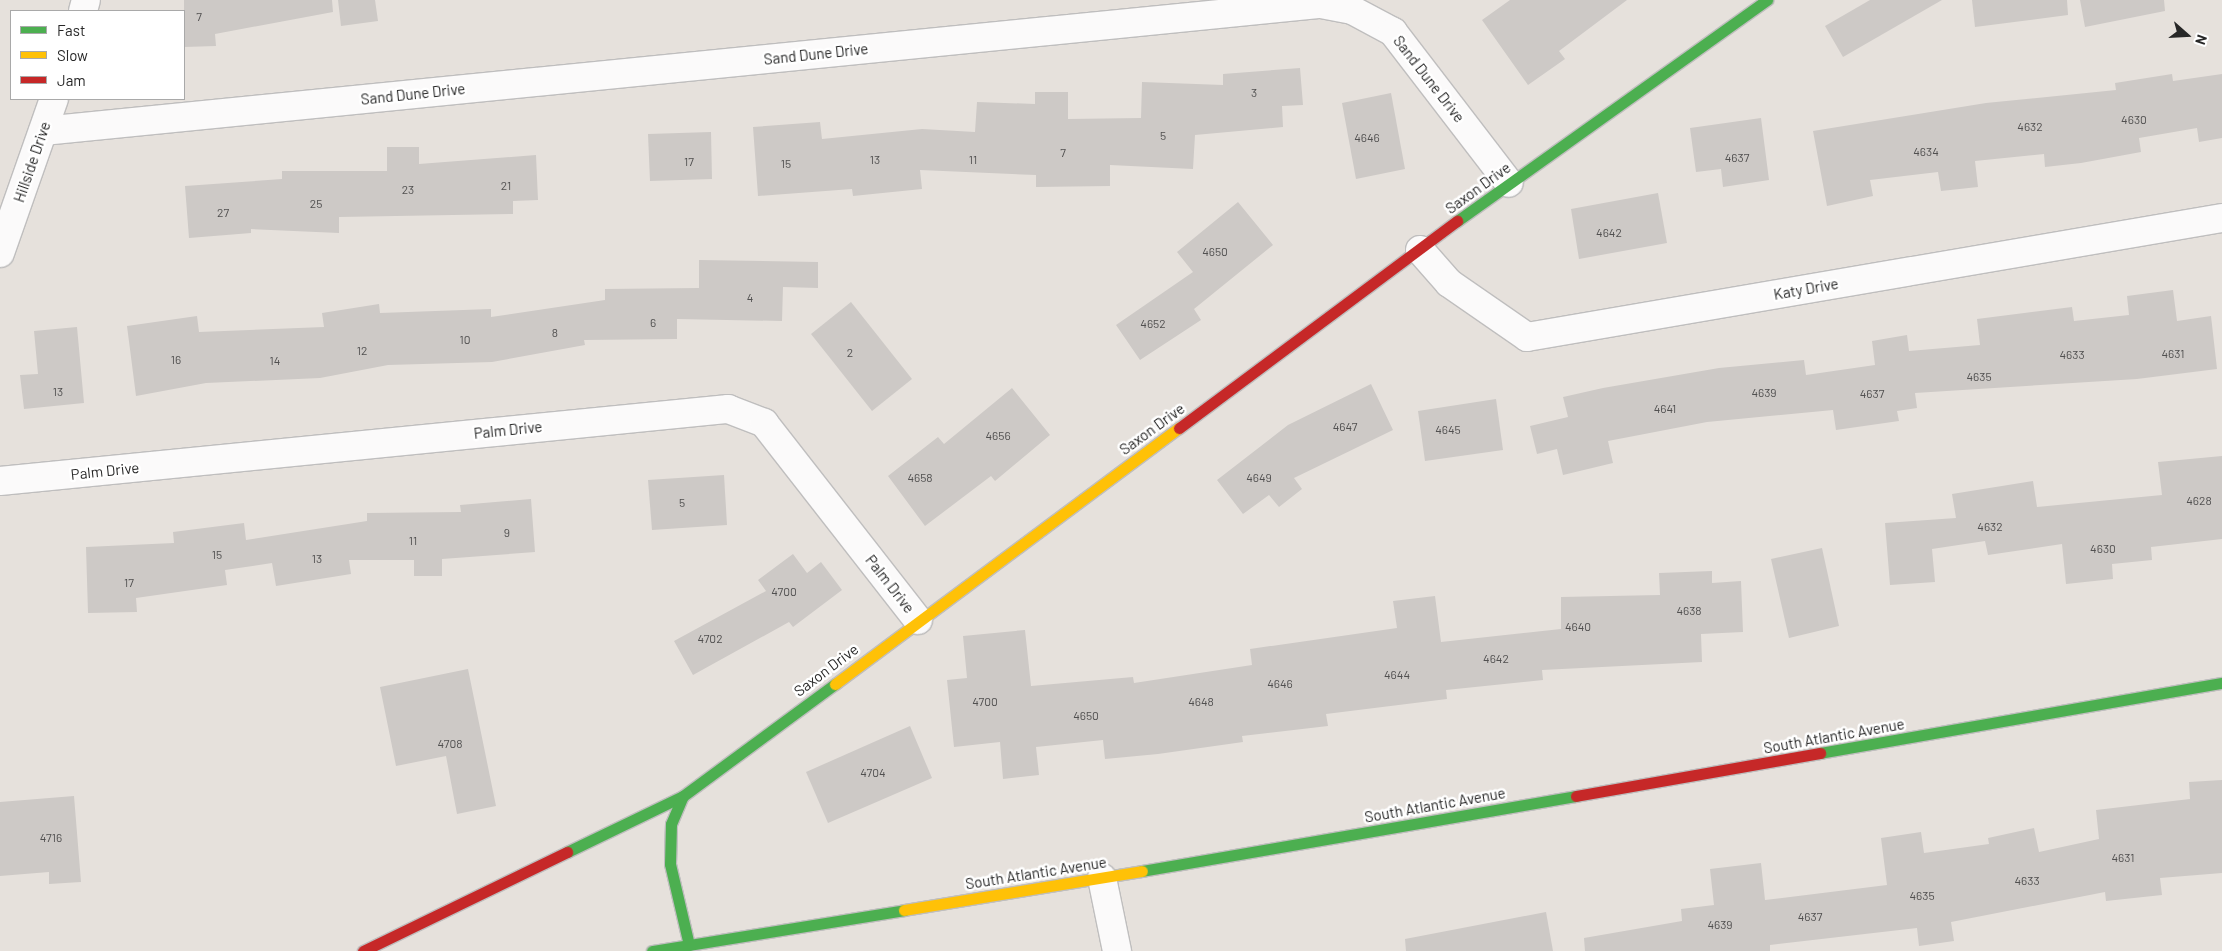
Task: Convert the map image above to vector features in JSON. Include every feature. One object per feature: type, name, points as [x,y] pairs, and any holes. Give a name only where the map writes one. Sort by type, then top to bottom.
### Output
[{"type":"street","name":"Saxon Drive","points":[[689,945],[670,864],[671,824],[683,796],[1509,183],[1767,0]]},
{"type":"street","name":"Sand Dune Drive","points":[[43,131],[1321,4],[1352,10],[1393,32],[1509,183]]},
{"type":"street","name":"Hillside Drive","points":[[0,253],[54,100]]},
{"type":"street","name":"Katy Drive","points":[[1420,250],[1449,283],[1527,337],[2222,218]]},
{"type":"street","name":"Palm Drive","points":[[0,481],[728,408],[764,423],[918,620]]},
{"type":"street","name":"South Atlantic Avenue","points":[[652,951],[1102,878],[2222,683]]},
{"type":"street","points":[[363,951],[683,796]]},
{"type":"street","points":[[1102,878],[1117,951]]},
{"type":"building","points":[[184,0],[332,0],[333,12],[215,34],[216,46],[185,47]]},
{"type":"building","points":[[338,0],[375,0],[378,21],[341,26]]},
{"type":"building","points":[[1510,0],[1627,0],[1559,51],[1565,59],[1528,85],[1482,20]]},
{"type":"building","points":[[1870,0],[1942,0],[1843,57],[1825,26]]},
{"type":"building","points":[[1972,0],[2067,0],[2068,15],[1975,27]]},
{"type":"building","points":[[2080,0],[2164,0],[2165,11],[2085,27]]},
{"type":"building","points":[[1300,68],[1303,105],[1282,106],[1283,127],[1195,135],[1193,169],[1110,165],[1110,186],[1036,187],[1036,175],[920,170],[922,189],[853,196],[852,189],[758,196],[753,127],[820,122],[822,139],[922,129],[975,132],[977,102],[1035,104],[1035,92],[1068,92],[1068,119],[1141,118],[1142,82],[1223,85],[1223,74]]},
{"type":"building","points":[[2172,74],[2173,81],[2222,74],[2222,138],[2199,142],[2197,128],[2139,138],[2141,152],[2081,163],[2045,167],[2044,154],[1975,161],[1978,187],[1941,191],[1938,172],[1870,180],[1873,196],[1827,206],[1813,131],[1986,103],[2116,90],[2115,83]]},
{"type":"building","points":[[1391,93],[1405,169],[1356,179],[1342,103]]},
{"type":"building","points":[[1761,118],[1769,180],[1723,187],[1721,169],[1696,172],[1690,128]]},
{"type":"building","points":[[711,132],[712,179],[650,181],[648,134]]},
{"type":"building","points":[[387,147],[419,147],[419,164],[536,155],[538,200],[513,201],[513,214],[339,217],[339,233],[251,229],[251,233],[189,238],[185,186],[282,179],[282,171],[387,171]]},
{"type":"building","points":[[1658,193],[1667,243],[1579,259],[1571,209]]},
{"type":"building","points":[[1238,202],[1273,245],[1194,309],[1201,320],[1140,360],[1116,325],[1193,272],[1177,252]]},
{"type":"building","points":[[699,260],[818,262],[818,288],[783,287],[782,321],[677,319],[677,339],[584,340],[585,345],[492,362],[388,365],[320,378],[206,383],[136,396],[127,326],[197,316],[199,332],[324,327],[322,313],[379,304],[380,313],[491,309],[491,317],[605,300],[605,289],[699,288]]},
{"type":"building","points":[[2173,290],[2177,321],[2211,316],[2217,369],[2137,379],[1915,393],[1917,408],[1897,411],[1899,421],[1836,430],[1833,410],[1707,422],[1608,441],[1613,463],[1563,475],[1557,449],[1537,454],[1530,426],[1568,417],[1563,397],[1603,388],[1719,368],[1804,360],[1806,375],[1875,365],[1872,341],[1907,335],[1909,351],[1980,345],[1977,319],[2072,307],[2074,321],[2129,315],[2127,296]]},
{"type":"building","points":[[851,302],[912,379],[872,411],[811,334]]},
{"type":"building","points":[[77,327],[84,403],[24,409],[20,375],[38,374],[34,331]]},
{"type":"building","points":[[1371,384],[1393,430],[1294,478],[1302,489],[1279,507],[1269,495],[1243,514],[1217,480],[1288,425]]},
{"type":"building","points":[[1012,388],[1050,435],[995,481],[991,476],[925,526],[888,476],[938,437],[944,444]]},
{"type":"building","points":[[1496,399],[1503,450],[1425,461],[1418,411]]},
{"type":"building","points":[[2222,456],[2222,539],[2151,547],[2152,560],[2112,564],[2113,579],[2066,584],[2062,544],[1988,555],[1985,541],[1932,549],[1935,582],[1890,585],[1885,523],[1956,518],[1952,494],[2033,481],[2037,507],[2162,495],[2158,462]]},
{"type":"building","points":[[724,475],[727,525],[652,530],[648,480]]},
{"type":"building","points":[[531,499],[535,552],[442,559],[442,576],[414,576],[414,560],[349,560],[351,574],[276,586],[272,563],[225,570],[227,585],[136,598],[137,612],[88,613],[86,547],[174,543],[173,532],[244,523],[246,540],[367,521],[367,513],[461,512],[460,505]]},
{"type":"building","points":[[1822,548],[1839,626],[1789,638],[1771,559]]},
{"type":"building","points":[[793,554],[807,573],[821,562],[842,590],[793,627],[789,622],[693,675],[674,641],[766,591],[758,580]]},
{"type":"building","points":[[1712,571],[1712,583],[1741,581],[1743,632],[1701,634],[1702,662],[1542,670],[1543,680],[1446,690],[1447,699],[1326,714],[1328,726],[1242,736],[1243,742],[1158,754],[1105,759],[1103,740],[1036,747],[1039,775],[1003,779],[1000,742],[954,747],[947,680],[967,678],[963,636],[1025,630],[1031,686],[1133,677],[1134,683],[1252,665],[1250,649],[1397,628],[1393,601],[1435,596],[1441,642],[1561,629],[1561,597],[1660,595],[1659,573]]},
{"type":"building","points":[[468,669],[496,806],[457,814],[446,756],[396,766],[380,687]]},
{"type":"building","points":[[910,726],[932,778],[828,823],[806,772]]},
{"type":"building","points":[[2222,780],[2222,873],[2160,878],[2162,895],[2106,901],[2105,892],[1951,922],[1954,941],[1919,946],[1917,928],[1770,945],[1770,951],[1585,951],[1584,938],[1682,921],[1681,909],[1714,905],[1710,869],[1761,863],[1765,900],[1887,885],[1881,838],[1921,832],[1924,853],[1989,844],[1988,838],[2034,828],[2039,852],[2099,839],[2096,810],[2190,799],[2189,782]]},
{"type":"building","points":[[74,796],[81,882],[49,884],[49,872],[0,876],[0,802]]},
{"type":"building","points":[[1546,912],[1553,951],[1406,951],[1405,939]]},
{"type":"traffic: fast","points":[[1457,221],[1767,0]]},
{"type":"traffic: fast","points":[[1820,753],[2222,683]]},
{"type":"traffic: fast","points":[[689,945],[670,864],[671,824],[683,796],[835,684]]},
{"type":"traffic: fast","points":[[567,852],[683,796]]},
{"type":"traffic: fast","points":[[1142,871],[1576,796]]},
{"type":"traffic: fast","points":[[652,951],[904,910]]},
{"type":"traffic: slow","points":[[835,684],[1179,428]]},
{"type":"traffic: slow","points":[[904,910],[1142,871]]},
{"type":"traffic: jam","points":[[1179,428],[1457,221]]},
{"type":"traffic: jam","points":[[1576,796],[1820,753]]},
{"type":"traffic: jam","points":[[363,951],[567,852]]}]
